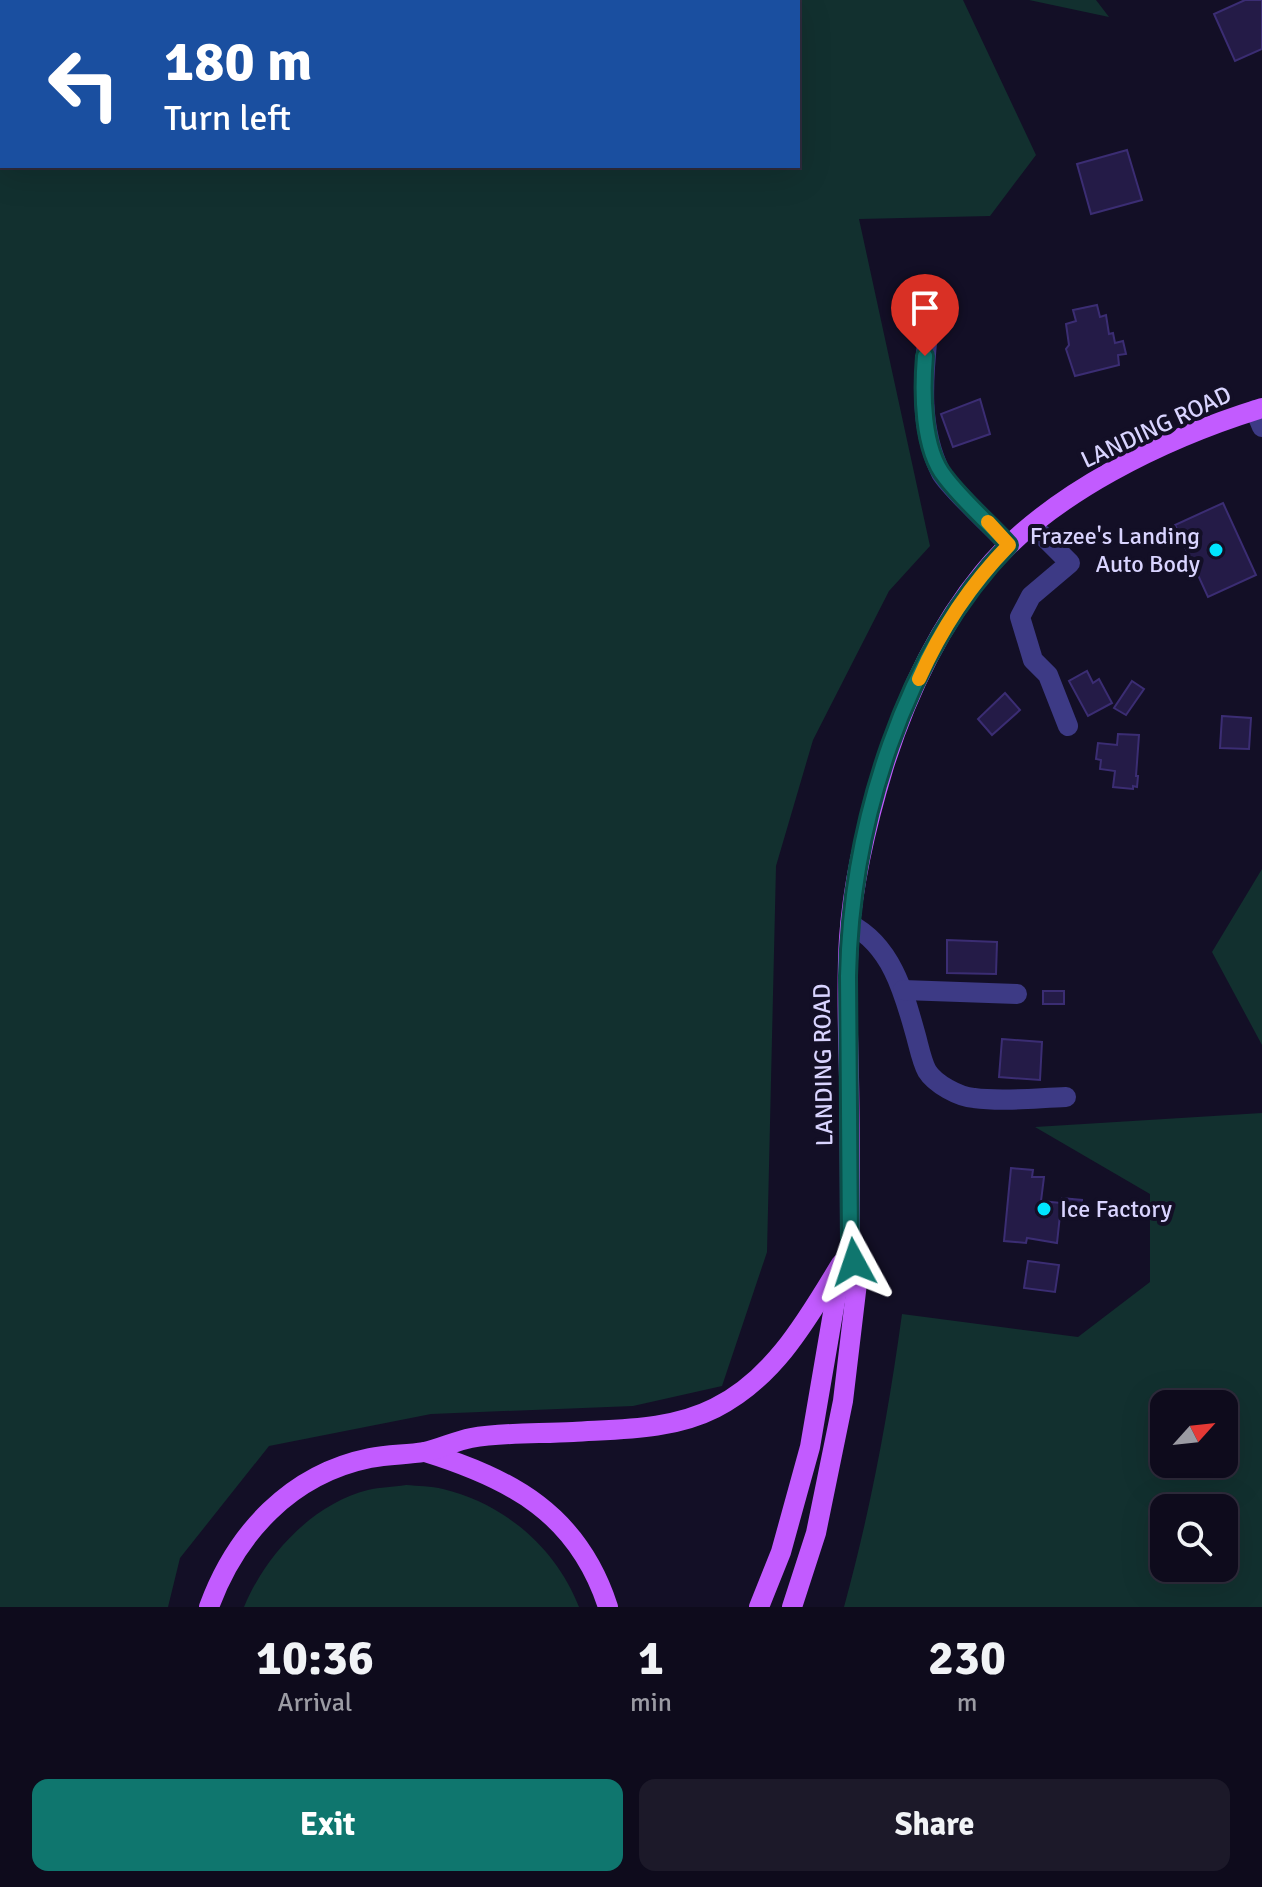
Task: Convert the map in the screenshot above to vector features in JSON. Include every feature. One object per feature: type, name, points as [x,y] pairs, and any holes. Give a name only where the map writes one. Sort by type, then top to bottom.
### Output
[{"type":"main road","name":"LANDING ROAD","points":[[850,1241],[848,976],[850,924],[857,870],[900,720],[929,655],[977,581],[1009,545],[1065,501],[1121,468],[1209,427],[1260,415]]},
{"type":"main road","points":[[209,1607],[219,1580],[256,1524],[283,1498],[315,1478],[350,1464],[369,1458],[425,1452],[471,1438],[670,1423],[717,1407],[771,1366],[802,1327],[841,1264],[850,1241]]},
{"type":"main road","points":[[792,1607],[816,1533],[843,1401],[857,1283],[850,1241]]},
{"type":"main road","points":[[759,1607],[781,1552],[810,1447],[841,1264]]},
{"type":"main road","points":[[425,1452],[491,1475],[512,1486],[553,1516],[596,1573],[608,1607]]},
{"type":"lane","points":[[928,333],[923,380],[926,429],[942,475],[1009,545]]},
{"type":"lane","points":[[1032,525],[1070,563],[1031,596],[1020,617],[1033,660],[1048,675],[1068,726]]},
{"type":"lane","points":[[850,924],[868,933],[878,944],[903,990],[928,1073],[948,1089],[972,1098],[1066,1097]]},
{"type":"lane","points":[[903,990],[1017,994]]},
{"type":"green space","points":[[800,0],[963,0],[1036,155],[990,216],[859,219],[930,546],[889,591],[813,740],[776,866],[767,1252],[722,1386],[633,1406],[431,1414],[269,1446],[180,1558],[168,1607],[0,1607],[0,168],[800,168]]},
{"type":"green space","points":[[1029,0],[1096,0],[1109,17]]},
{"type":"green space","points":[[1262,869],[1262,1045],[1212,952]]},
{"type":"green space","points":[[1262,1113],[1262,1607],[844,1607],[878,1462],[902,1314],[1078,1337],[1150,1282],[1150,1194],[1035,1127]]},
{"type":"green space","points":[[406,1485],[438,1488],[466,1496],[507,1517],[526,1532],[557,1566],[579,1607],[244,1607],[264,1569],[310,1520],[347,1497],[373,1489]]},
{"type":"building","points":[[1245,0],[1262,0],[1262,49],[1235,61],[1214,14]]},
{"type":"building","points":[[1127,150],[1142,200],[1091,214],[1077,164]]},
{"type":"building","points":[[1097,305],[1100,317],[1106,315],[1109,334],[1113,333],[1115,343],[1123,341],[1126,354],[1118,355],[1119,365],[1075,376],[1066,349],[1069,345],[1066,324],[1076,321],[1073,310]]},
{"type":"building","points":[[980,399],[990,434],[953,447],[941,414]]},
{"type":"building","name":"Frazee's Landing Auto Body","points":[[1223,503],[1256,575],[1208,597],[1175,525]]},
{"type":"building","points":[[1087,671],[1093,683],[1099,679],[1112,703],[1088,716],[1069,681]]},
{"type":"building","points":[[1132,681],[1144,689],[1126,715],[1114,708]]},
{"type":"building","points":[[1005,693],[1020,710],[992,735],[978,719]]},
{"type":"building","points":[[1222,716],[1251,718],[1249,749],[1220,748]]},
{"type":"building","points":[[1118,734],[1139,735],[1137,787],[1133,786],[1133,789],[1113,787],[1115,771],[1100,769],[1101,760],[1096,759],[1098,743],[1117,745]]},
{"type":"building","points":[[947,940],[997,942],[996,974],[947,973]]},
{"type":"building","points":[[1043,991],[1064,991],[1064,1004],[1043,1004]]},
{"type":"building","points":[[1002,1039],[1042,1042],[1040,1080],[999,1077]]},
{"type":"building","name":"Ice Factory","points":[[1011,1168],[1033,1170],[1032,1177],[1044,1177],[1041,1201],[1061,1203],[1062,1198],[1082,1200],[1081,1217],[1060,1215],[1057,1243],[1027,1238],[1026,1243],[1004,1241]]},
{"type":"building","points":[[1028,1261],[1059,1265],[1055,1292],[1024,1288]]},
{"type":"slow traffic","points":[[919,679],[929,655],[969,591],[1009,545],[988,522]]},
{"type":"place","name":"Frazee's Landing Auto Body","points":[[1216,550]]},
{"type":"place","name":"Ice Factory","points":[[1044,1209]]},
{"type":"route","points":[[854,1262],[850,1241],[848,976],[857,870],[890,749],[929,655],[969,591],[1009,545],[942,475],[926,429],[925,356]]}]
